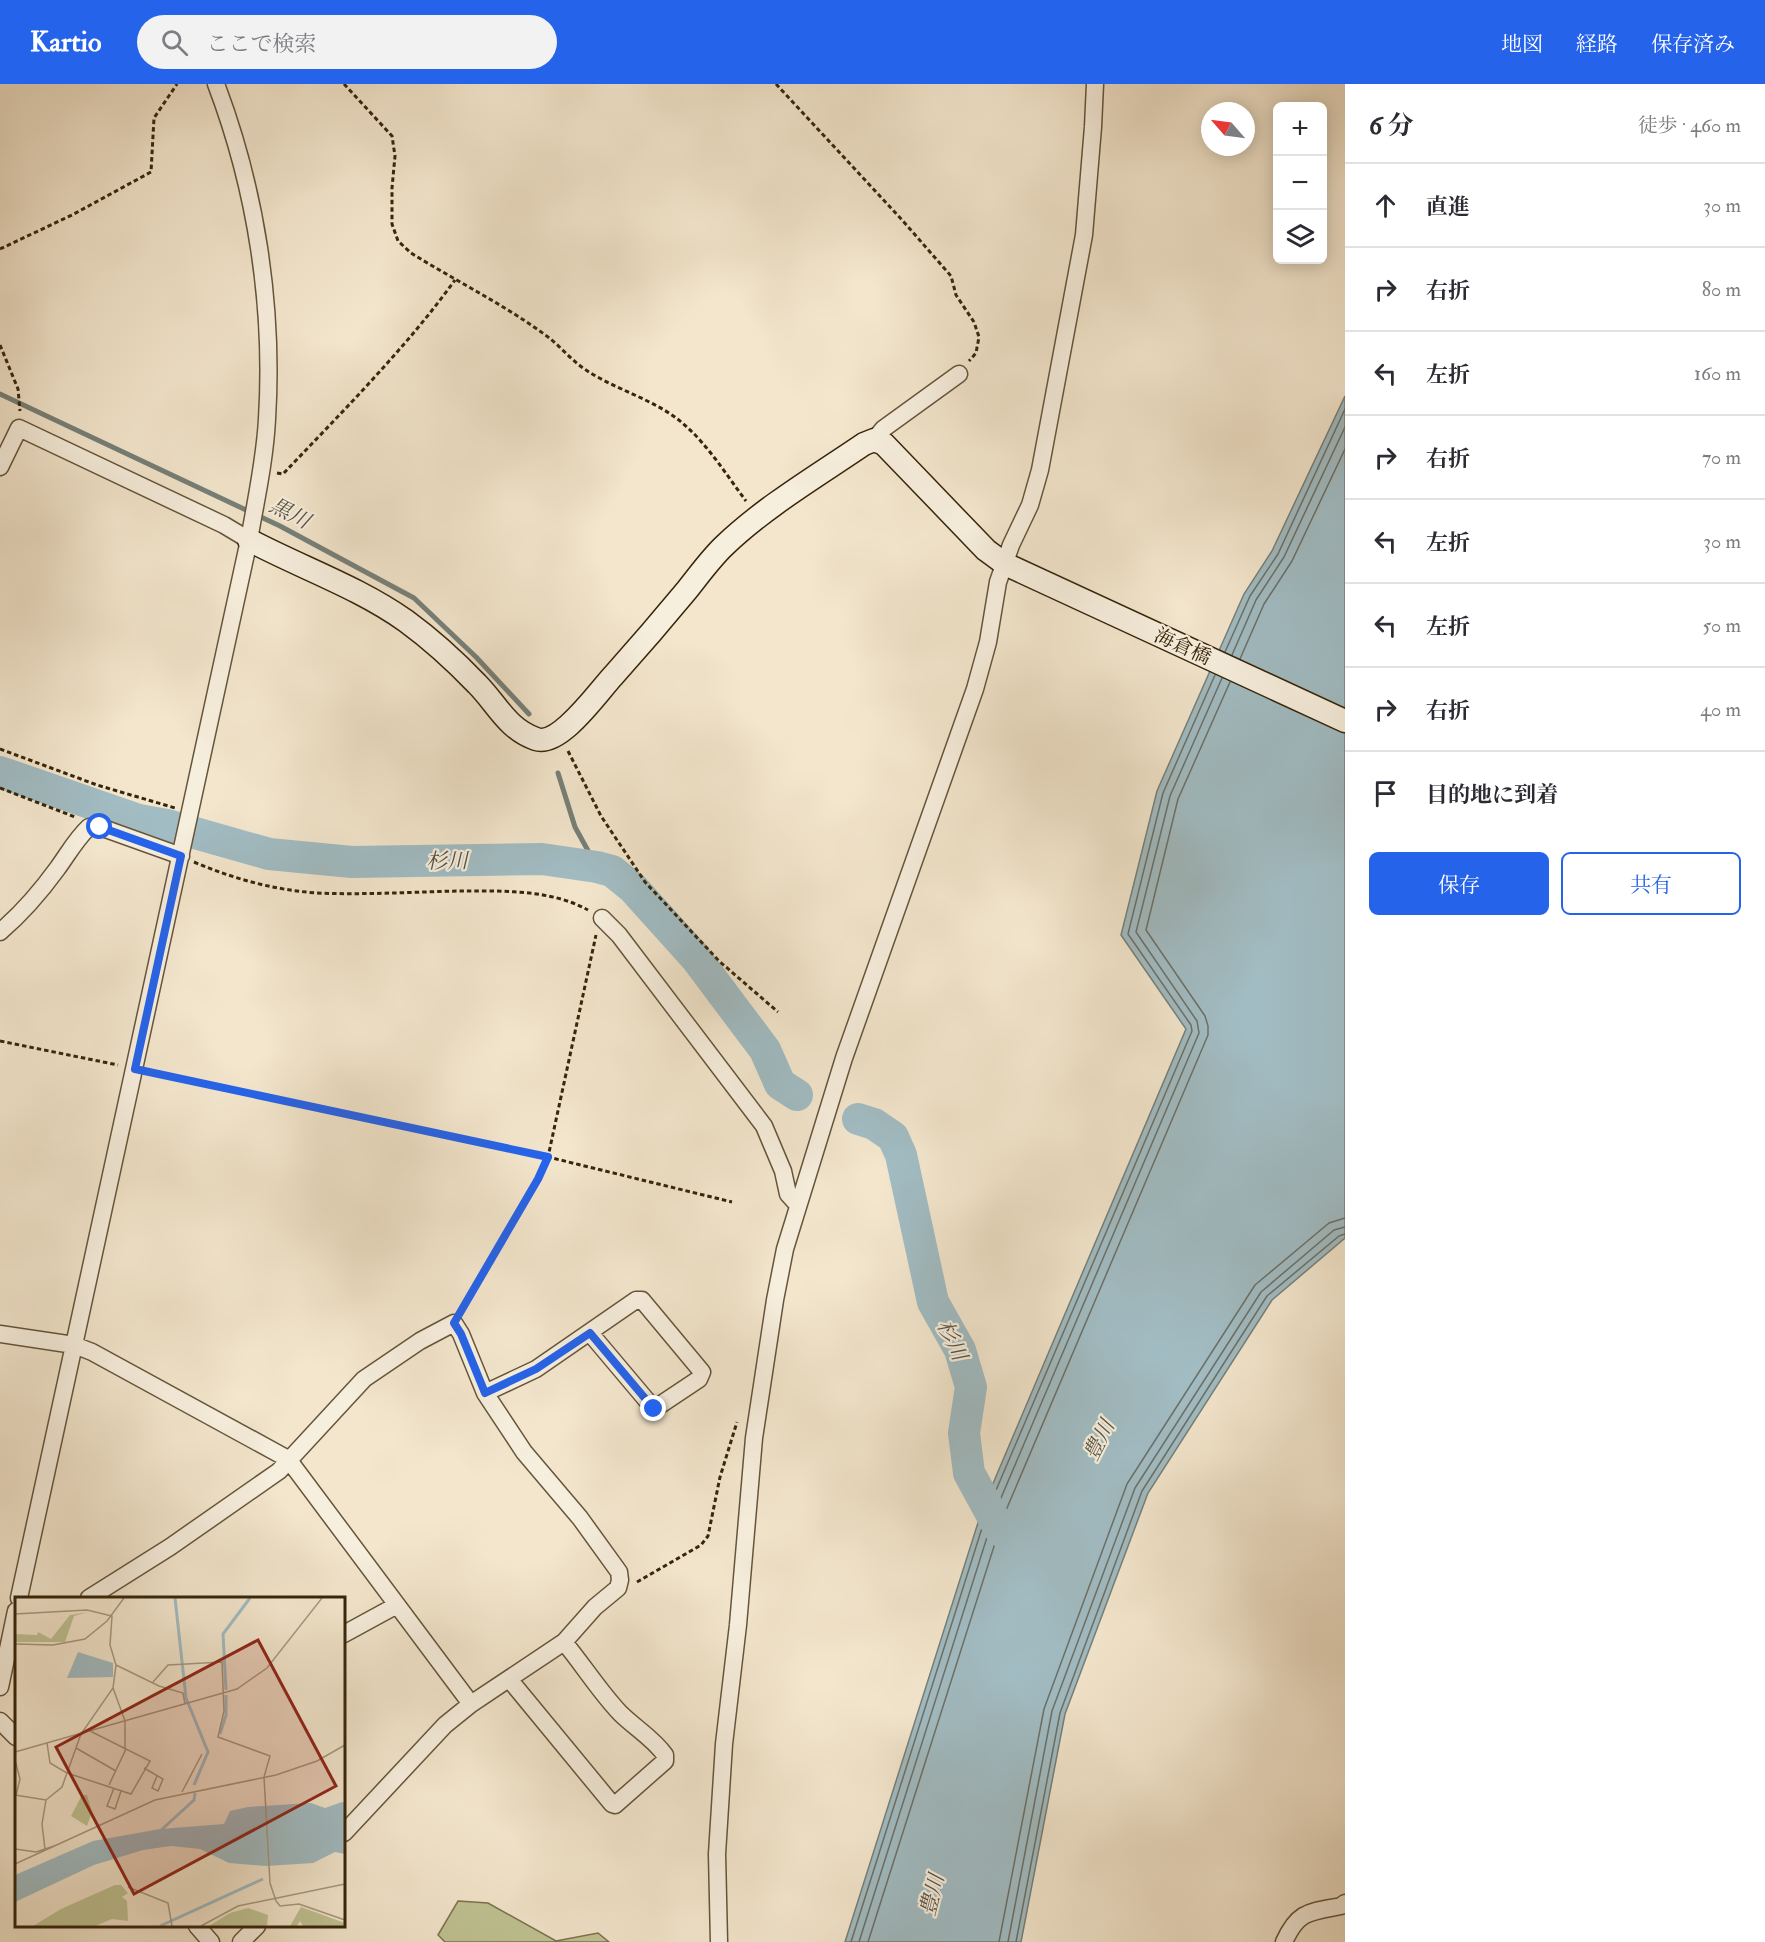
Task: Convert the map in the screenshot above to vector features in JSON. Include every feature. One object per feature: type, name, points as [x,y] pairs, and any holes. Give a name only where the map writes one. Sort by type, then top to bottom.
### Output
[{"type":"street","points":[[19,1597],[182,852],[250,534],[261,472],[267,419],[268,341],[262,264],[249,194],[235,139],[216,84]]},
{"type":"street","points":[[719,1942],[717,1854],[724,1744],[738,1625],[754,1438],[785,1249],[844,1058],[975,689],[988,642],[998,582],[1012,568],[1011,545],[1030,505],[1040,470],[1084,235],[1095,84]]},
{"type":"street","points":[[0,467],[19,428],[224,525],[250,534],[379,603],[408,622],[480,686],[506,720],[518,731],[539,740],[552,738],[561,732],[648,637],[724,546],[758,517],[864,444],[874,440],[883,429],[959,374]]},
{"type":"street","name":"海倉橋","points":[[874,440],[884,444],[986,550],[1012,568],[1345,721]]},
{"type":"street","points":[[0,932],[13,921],[56,871],[79,836],[89,827],[100,827],[182,852]]},
{"type":"street","points":[[602,918],[619,935],[764,1126],[783,1172],[788,1194],[798,1205]]},
{"type":"street","points":[[485,1393],[536,1369],[636,1300],[642,1300],[702,1372],[699,1379],[654,1409],[590,1333]]},
{"type":"street","points":[[92,1597],[279,1471],[364,1378],[420,1341],[454,1323],[461,1334],[485,1393],[524,1452],[580,1518],[619,1572],[620,1580],[618,1588],[596,1607],[564,1642],[471,1704],[445,1725],[345,1832]]},
{"type":"street","points":[[0,1334],[74,1345],[92,1352],[288,1459],[471,1704]]},
{"type":"street","points":[[345,1633],[388,1611],[396,1604]]},
{"type":"street","points":[[0,1687],[14,1636]]},
{"type":"street","points":[[510,1678],[615,1805],[665,1761],[666,1755],[657,1744],[618,1711],[564,1642]]},
{"type":"street","points":[[0,1721],[15,1736]]},
{"type":"street","points":[[1284,1942],[1291,1926],[1300,1916],[1345,1904]]},
{"type":"street","points":[[198,1927],[211,1942]]},
{"type":"street","points":[[241,1942],[256,1927]]},
{"type":"path","points":[[0,249],[72,215],[151,172],[153,118],[177,84]]},
{"type":"path","points":[[344,84],[392,136],[395,156],[392,224],[398,241],[411,253],[549,338],[571,359],[588,371],[664,410],[686,425],[758,517]]},
{"type":"path","points":[[776,84],[951,276],[956,295],[974,322],[980,337],[976,353],[959,374]]},
{"type":"path","points":[[261,472],[283,474],[340,414],[455,280]]},
{"type":"path","points":[[0,345],[18,389],[20,416]]},
{"type":"path","points":[[561,732],[601,816],[645,882],[719,961],[778,1012]]},
{"type":"path","points":[[0,749],[97,785],[178,809],[190,809]]},
{"type":"path","points":[[0,788],[79,819],[89,827]]},
{"type":"path","points":[[182,852],[221,874],[275,889],[319,893],[493,891],[535,894],[574,902],[602,918],[595,937],[548,1157],[538,1179],[454,1323]]},
{"type":"path","points":[[0,1041],[548,1157],[732,1202]]},
{"type":"path","points":[[620,1580],[633,1583],[641,1580],[701,1545],[708,1536],[720,1478],[740,1412]]},
{"type":"green space","points":[[458,1901],[488,1903],[556,1941],[598,1933],[609,1942],[445,1942],[438,1935]]},
{"type":"water","name":"豊川","points":[[1345,396],[1345,1238],[1272,1300],[1148,1493],[1065,1714],[1021,1942],[845,1942],[983,1507],[1186,1029],[1121,935],[1157,791],[1244,594],[1272,551]]},
{"type":"waterway","name":"黒川","points":[[0,394],[280,526],[414,598],[476,657],[529,714]]},
{"type":"waterway","name":"杉川","points":[[0,772],[139,820],[167,825],[269,854],[352,862],[542,859],[612,871],[633,888],[696,958],[765,1050],[780,1084],[797,1095]]},
{"type":"waterway","name":"黒川","points":[[558,773],[575,827],[597,867]]},
{"type":"waterway","name":"杉川","points":[[858,1119],[874,1124],[893,1137],[901,1155],[933,1302],[960,1350],[971,1387],[964,1433],[969,1473],[999,1528],[1009,1537]]},
{"type":"route","points":[[100,827],[181,856],[135,1069],[548,1157],[538,1179],[454,1323],[461,1334],[485,1393],[536,1369],[590,1333],[654,1409]]}]
